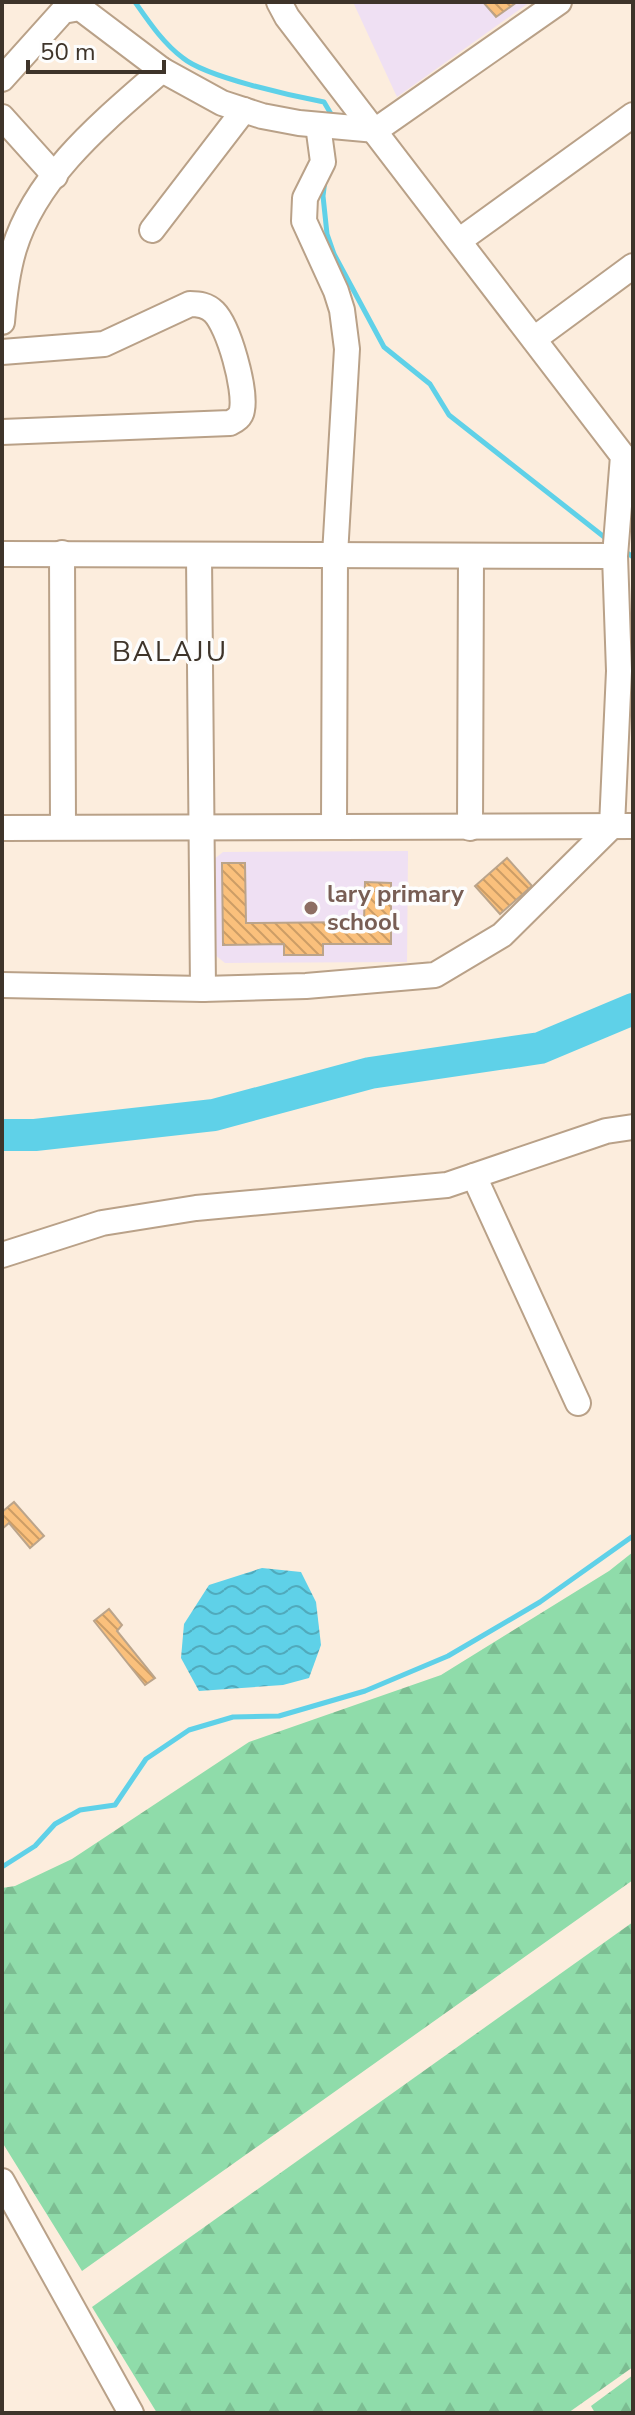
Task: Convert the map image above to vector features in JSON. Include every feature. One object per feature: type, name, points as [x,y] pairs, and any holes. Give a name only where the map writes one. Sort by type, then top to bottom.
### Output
[{"type":"street","points":[[2,985],[203,989],[306,986],[435,975],[502,935],[622,826],[626,663],[615,556],[626,520],[628,453],[534,339],[287,17],[279,2]]},
{"type":"street","points":[[2,79],[58,15],[74,7],[86,10],[162,70],[201,93],[280,120],[376,130],[559,2]]},
{"type":"street","points":[[2,322],[14,249],[32,207],[105,120],[162,70]]},
{"type":"street","points":[[152,230],[244,110]]},
{"type":"street","points":[[460,240],[633,115]]},
{"type":"street","points":[[2,117],[55,176]]},
{"type":"street","points":[[318,125],[323,162],[305,198],[304,221],[336,291],[347,349],[335,555],[334,827]]},
{"type":"street","points":[[534,339],[633,266]]},
{"type":"street","points":[[2,352],[104,344],[190,304],[204,305],[216,313],[227,335],[237,367],[242,404],[238,419],[230,423],[2,432]]},
{"type":"street","points":[[62,553],[63,827]]},
{"type":"street","points":[[2,554],[615,556]]},
{"type":"street","points":[[199,556],[203,989]]},
{"type":"street","points":[[470,828],[471,556]]},
{"type":"street","points":[[2,828],[622,826]]},
{"type":"street","points":[[2,1255],[102,1223],[196,1208],[447,1185],[606,1131],[633,1127]]},
{"type":"street","points":[[474,1176],[578,1403]]},
{"type":"street","points":[[2,2181],[131,2413]]},
{"type":"shaded area","points":[[353,2],[530,2],[397,97]]},
{"type":"shaded area","name":"lary primary school","points":[[408,851],[407,962],[225,963],[215,955],[213,860],[223,852]]},
{"type":"green space","points":[[633,1552],[633,1880],[82,2271],[2,2142],[2,1888],[15,1886],[72,1859],[249,1742],[441,1675],[609,1571]]},
{"type":"green space","points":[[633,1922],[633,2367],[568,2413],[157,2413],[92,2307]]},
{"type":"green space","points":[[633,2375],[633,2413],[595,2413],[591,2406]]},
{"type":"water","points":[[262,1568],[301,1572],[316,1602],[321,1645],[309,1678],[283,1685],[199,1691],[181,1658],[184,1624],[209,1585]]},
{"type":"building","points":[[483,2],[517,2],[496,17]]},
{"type":"building","points":[[507,858],[532,886],[500,914],[475,886]]},
{"type":"building","points":[[222,863],[245,863],[246,923],[364,922],[365,882],[391,883],[391,944],[323,944],[323,955],[284,955],[284,944],[223,945]]},
{"type":"building","points":[[14,1502],[44,1536],[30,1548],[9,1523],[2,1529],[2,1512]]},
{"type":"building","points":[[109,1609],[122,1625],[117,1631],[155,1678],[145,1685],[94,1621]]},
{"type":"waterway","points":[[135,2],[169,46],[194,65],[250,85],[324,102],[334,119]]},
{"type":"waterway","points":[[325,180],[323,196],[327,234],[334,254],[384,347],[430,384],[449,415],[608,540]]},
{"type":"waterway","points":[[623,550],[633,557]]},
{"type":"waterway","points":[[2,1135],[35,1135],[214,1115],[370,1073],[540,1048],[633,1009]]},
{"type":"waterway","points":[[2,1867],[35,1846],[55,1824],[80,1810],[115,1805],[146,1759],[189,1730],[233,1717],[279,1716],[365,1691],[448,1656],[540,1602],[633,1536]]},
{"type":"place","name":"lary primary school","points":[[311,908]]},
{"type":"district","name":"BALAJU","points":[[170,652]]}]
